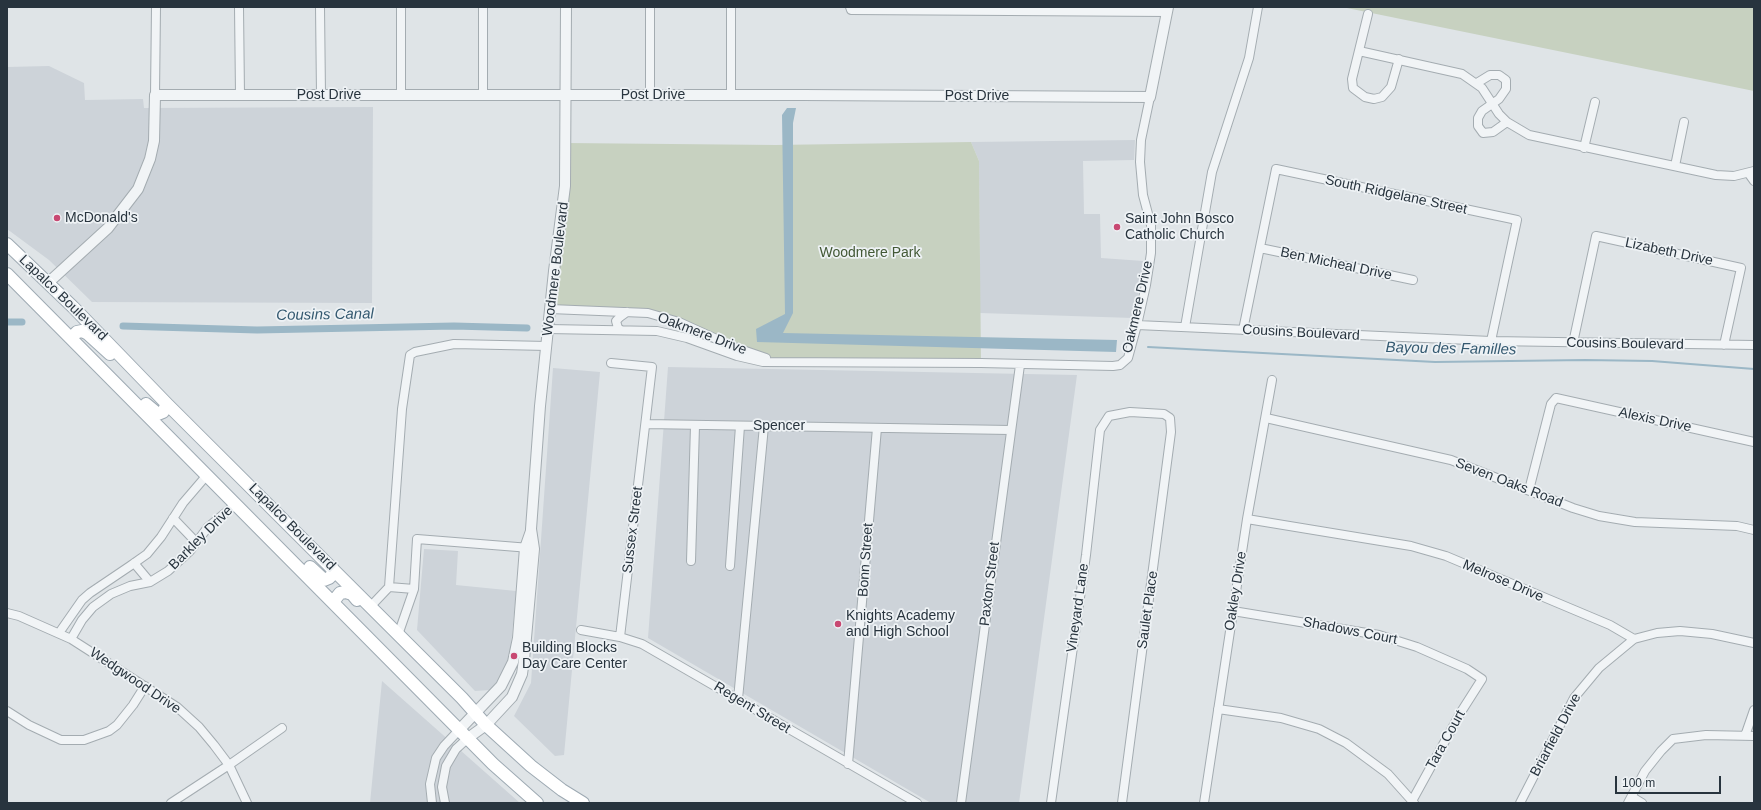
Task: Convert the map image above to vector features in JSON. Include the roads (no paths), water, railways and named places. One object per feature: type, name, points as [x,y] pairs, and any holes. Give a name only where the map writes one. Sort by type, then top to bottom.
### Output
[{"type":"main road","name":"Lapalco Boulevard","points":[[7,244],[49,282],[167,404],[462,698],[486,725],[562,790],[582,803]]},
{"type":"main road","name":"Lapalco Boulevard","points":[[7,274],[460,729],[493,764],[537,803]]},
{"type":"main road","points":[[71,338],[77,332],[82,331],[88,334],[111,356],[140,375]]},
{"type":"main road","points":[[121,389],[146,404],[158,414],[163,412],[167,404]]},
{"type":"main road","points":[[263,532],[286,543],[324,580],[332,575],[333,568]]},
{"type":"main road","points":[[333,602],[340,593],[346,592],[352,594],[393,638],[417,654]]},
{"type":"street","points":[[49,282],[108,228],[138,189],[150,159],[154,141],[156,7]]},
{"type":"street","points":[[239,7],[240,95]]},
{"type":"street","points":[[320,7],[321,95]]},
{"type":"street","points":[[401,7],[401,95]]},
{"type":"street","points":[[482,7],[483,95]]},
{"type":"street","name":"Woodmere Boulevard","points":[[468,738],[486,725],[512,697],[522,674],[528,626],[531,529],[540,406],[565,186],[566,7]]},
{"type":"street","points":[[650,7],[650,95]]},
{"type":"street","points":[[731,7],[731,95]]},
{"type":"street","points":[[1185,327],[1212,172],[1248,58],[1258,7]]},
{"type":"street","points":[[850,8],[1168,9]]},
{"type":"street","name":"Oakmere Drive","points":[[548,329],[658,331],[673,334],[762,362],[1120,365],[1128,358],[1146,285],[1152,238],[1151,225],[1143,195],[1140,165],[1141,140],[1168,9]]},
{"type":"street","points":[[1368,14],[1352,79],[1353,88],[1365,97],[1382,97],[1391,87],[1399,59]]},
{"type":"street","points":[[1359,51],[1457,72],[1477,83],[1507,122],[1529,135],[1584,148],[1726,176],[1752,175]]},
{"type":"street","points":[[1477,83],[1490,75],[1499,75],[1506,80],[1506,90],[1499,99],[1482,111],[1478,118],[1478,126],[1483,133],[1493,132],[1507,122]]},
{"type":"street","name":"Post Drive","points":[[155,95],[803,95],[1150,97]]},
{"type":"street","points":[[1584,148],[1595,102]]},
{"type":"street","points":[[1675,166],[1684,122]]},
{"type":"street","name":"South Ridgelane Street","points":[[1260,248],[1276,169],[1516,220],[1491,341]]},
{"type":"street","name":"Lizabeth Drive","points":[[1574,343],[1596,236],[1741,268],[1724,345]]},
{"type":"street","points":[[1243,330],[1260,248]]},
{"type":"street","name":"Ben Micheal Drive","points":[[1260,248],[1413,280]]},
{"type":"street","name":"Oakmere Drive","points":[[550,310],[648,313],[698,330],[734,348],[781,361]]},
{"type":"street","points":[[621,330],[618,328],[616,321],[628,312]]},
{"type":"street","name":"Cousins Boulevard","points":[[1137,325],[1491,341],[1754,346]]},
{"type":"street","points":[[370,607],[389,587],[402,409],[410,355],[415,352],[454,344],[547,346]]},
{"type":"street","points":[[611,363],[652,368],[646,424]]},
{"type":"street","name":"Paxton Street","points":[[961,803],[1010,430],[1020,365]]},
{"type":"street","name":"Oakley Drive","points":[[1204,803],[1247,519],[1272,380]]},
{"type":"street","name":"Alexis Drive","points":[[1529,490],[1551,404],[1556,398],[1754,442]]},
{"type":"street","name":"Saulet Place","points":[[1109,416],[1130,412],[1164,414],[1170,418],[1171,432],[1122,803]]},
{"type":"street","name":"Vineyard Lane","points":[[1051,803],[1086,555],[1100,430],[1109,416]]},
{"type":"street","name":"Seven Oaks Road","points":[[1266,418],[1451,460],[1573,508],[1599,516],[1635,522],[1737,526],[1754,530]]},
{"type":"street","name":"Spencer","points":[[646,424],[1010,430]]},
{"type":"street","name":"Sussex Street","points":[[620,637],[646,424]]},
{"type":"street","points":[[691,561],[695,426]]},
{"type":"street","points":[[730,566],[740,426]]},
{"type":"street","points":[[738,700],[764,426]]},
{"type":"street","name":"Bonn Street","points":[[848,764],[861,631],[877,428]]},
{"type":"street","points":[[59,633],[82,600],[96,588],[147,554],[207,475]]},
{"type":"street","name":"Barkley Drive","points":[[71,639],[82,620],[93,607],[111,594],[130,586],[150,582],[168,571],[190,551],[208,527],[236,504]]},
{"type":"street","points":[[173,518],[196,542]]},
{"type":"street","name":"Melrose Drive","points":[[1247,519],[1411,546],[1446,556],[1610,625],[1634,639]]},
{"type":"street","points":[[398,635],[414,590],[417,539],[530,548]]},
{"type":"street","name":"Woodmere Boulevard","points":[[460,729],[501,686],[513,662],[519,632],[530,548]]},
{"type":"street","points":[[134,564],[150,582]]},
{"type":"street","points":[[389,587],[414,590]]},
{"type":"street","points":[[96,588],[105,598]]},
{"type":"street","name":"Shadows Court","points":[[1233,611],[1386,636],[1467,669],[1482,680]]},
{"type":"street","name":"Wedgwood Drive","points":[[7,613],[19,616],[71,639],[177,707],[199,727],[229,765],[247,803]]},
{"type":"street","name":"Regent Street","points":[[581,630],[620,637],[642,644],[917,803]]},
{"type":"street","points":[[1634,639],[1657,633],[1680,631],[1712,634],[1754,643]]},
{"type":"street","name":"Briarfield Drive","points":[[1520,803],[1574,698],[1599,668],[1634,639]]},
{"type":"street","name":"Tara Court","points":[[1413,802],[1461,712],[1482,680]]},
{"type":"street","points":[[7,711],[28,725],[61,740],[84,740],[109,731],[116,725],[133,705],[145,686]]},
{"type":"street","points":[[1218,709],[1281,718],[1319,729],[1346,743],[1388,774],[1413,802]]},
{"type":"street","points":[[1750,736],[1754,710]]},
{"type":"street","points":[[170,803],[229,765],[282,728]]},
{"type":"street","points":[[432,803],[430,784],[436,758],[444,746],[460,729]]},
{"type":"street","points":[[1642,803],[1630,800],[1644,771],[1673,739],[1706,735],[1750,736],[1754,740]]},
{"type":"street","points":[[445,803],[442,787],[446,766],[456,749],[468,738]]},
{"type":"water","points":[[787,108],[796,108],[793,123],[793,313],[783,333],[1117,340],[1116,352],[757,342],[756,329],[785,314],[782,115]]},
{"type":"waterway","name":"Cousins Canal","points":[[7,322],[22,322]]},
{"type":"waterway","name":"Cousins Canal","points":[[123,326],[257,330],[454,326],[527,328]]},
{"type":"waterway","name":"Bayou des Familles","points":[[1148,347],[1435,362],[1585,360],[1652,361],[1754,369]]},
{"type":"place","name":"McDonald's","points":[[57,218]]},
{"type":"place","name":"Saint John Bosco Catholic Church","points":[[1117,227]]},
{"type":"place","name":"Knights Academy and High School","points":[[838,624]]},
{"type":"place","name":"Building Blocks Day Care Center","points":[[514,656]]},
{"type":"park label","name":"Woodmere Park","points":[[870,253]]}]
